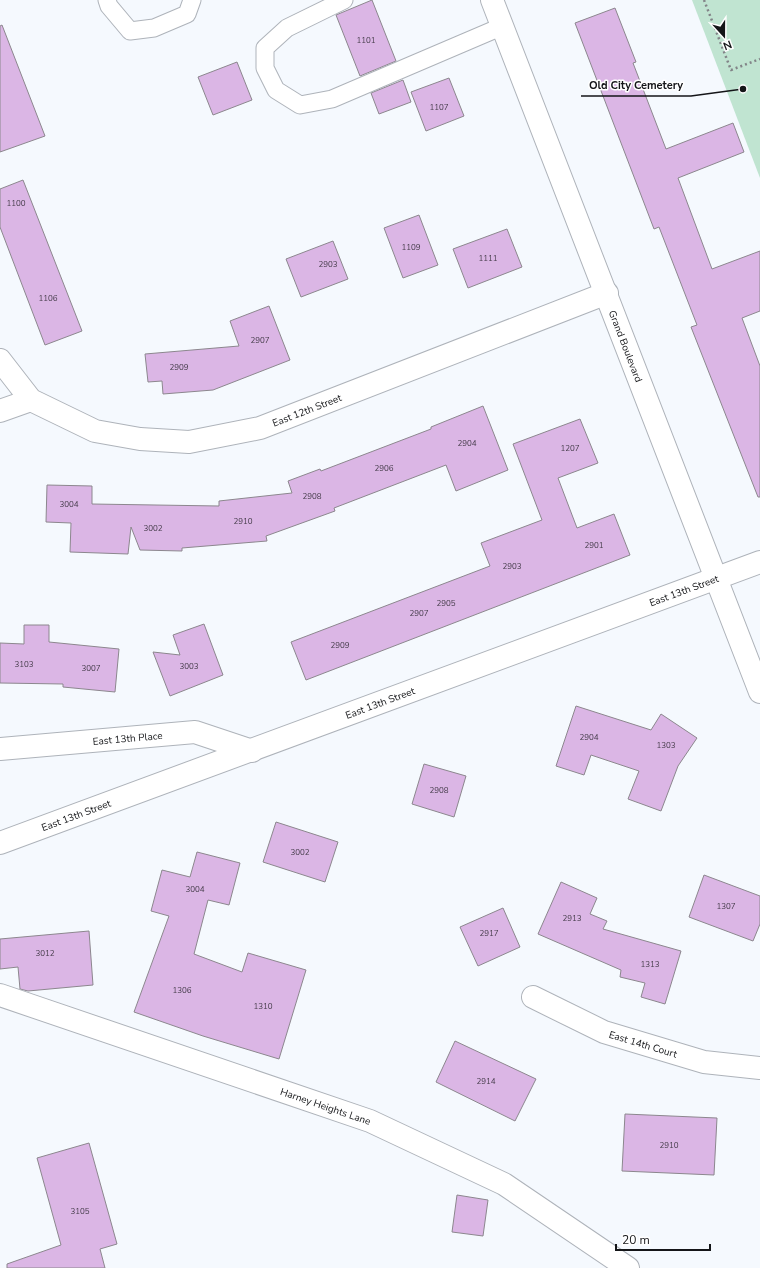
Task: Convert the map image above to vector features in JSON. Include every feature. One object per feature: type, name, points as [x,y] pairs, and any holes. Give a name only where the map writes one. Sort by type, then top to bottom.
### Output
[{"type":"street","name":"Grand Boulevard","points":[[492,0],[504,26],[760,692]]},
{"type":"street","name":"East 12th Street","points":[[32,400],[95,431],[140,439],[189,442],[260,428],[607,293]]},
{"type":"street","points":[[0,360],[32,400],[0,412]]},
{"type":"street","name":"East 13th Street","points":[[0,843],[760,562]]},
{"type":"street","name":"East 13th Place","points":[[0,749],[195,732],[252,751]]},
{"type":"street","name":"Harney Heights Lane","points":[[0,995],[370,1121],[504,1184],[628,1268]]},
{"type":"street","name":"East 14th Court","points":[[533,997],[604,1032],[704,1062],[760,1068]]},
{"type":"lane","points":[[107,0],[130,31],[154,28],[187,14],[192,0]]},
{"type":"lane","points":[[344,0],[287,28],[265,48],[265,68],[276,90],[300,105],[332,99],[504,26]]},
{"type":"path","points":[[704,0],[730,70],[760,59]]},
{"type":"green space","points":[[692,0],[760,0],[760,178]]},
{"type":"building","points":[[372,0],[396,61],[360,76],[336,15]]},
{"type":"building","points":[[615,8],[636,62],[633,63],[666,149],[733,123],[744,152],[678,178],[712,269],[760,251],[760,311],[742,318],[760,366],[760,497],[758,497],[691,327],[697,325],[659,227],[654,229],[575,23]]},
{"type":"building","points":[[2,25],[45,136],[0,152],[0,26]]},
{"type":"building","points":[[237,62],[252,100],[213,115],[198,77]]},
{"type":"building","points":[[449,78],[464,116],[426,131],[411,92]]},
{"type":"building","points":[[403,80],[411,102],[379,114],[371,93]]},
{"type":"building","points":[[23,180],[82,331],[45,345],[0,227],[0,189]]},
{"type":"building","points":[[419,215],[438,265],[403,278],[384,228]]},
{"type":"building","points":[[507,229],[522,267],[468,288],[453,249]]},
{"type":"building","points":[[333,241],[348,279],[301,297],[286,259]]},
{"type":"building","points":[[269,306],[290,360],[213,390],[163,394],[162,381],[148,382],[145,354],[239,346],[230,321]]},
{"type":"building","points":[[483,406],[508,470],[456,491],[446,465],[334,508],[335,511],[266,536],[267,541],[182,548],[182,551],[140,550],[131,527],[128,554],[70,552],[71,523],[46,522],[47,485],[92,486],[92,504],[219,506],[219,501],[292,493],[288,481],[320,469],[321,471],[431,429],[431,427]]},
{"type":"building","points":[[580,419],[598,463],[558,478],[577,528],[614,514],[630,555],[306,680],[291,642],[490,566],[481,543],[542,520],[513,444]]},
{"type":"building","points":[[204,624],[223,675],[170,696],[153,652],[180,655],[173,635]]},
{"type":"building","points":[[24,625],[49,625],[49,642],[119,649],[115,692],[63,687],[63,684],[0,683],[0,643],[24,644]]},
{"type":"building","points":[[576,706],[651,730],[661,714],[697,738],[678,766],[661,811],[628,799],[639,771],[591,755],[584,775],[556,766]]},
{"type":"building","points":[[424,764],[466,776],[454,817],[412,804]]},
{"type":"building","points":[[276,822],[338,842],[325,882],[263,862]]},
{"type":"building","points":[[197,852],[240,863],[229,905],[208,900],[194,954],[242,972],[248,953],[306,970],[279,1059],[203,1036],[134,1012],[169,916],[151,911],[162,870],[190,877]]},
{"type":"building","points":[[704,875],[760,896],[760,924],[753,941],[689,917]]},
{"type":"building","points":[[561,882],[597,898],[590,914],[607,921],[603,929],[681,951],[665,1004],[641,997],[645,983],[620,977],[621,970],[538,934]]},
{"type":"building","points":[[503,908],[520,947],[478,966],[460,927]]},
{"type":"building","points":[[89,931],[93,985],[28,991],[20,989],[18,967],[0,969],[0,939]]},
{"type":"building","points":[[455,1041],[536,1079],[515,1121],[436,1082]]},
{"type":"building","points":[[625,1114],[717,1118],[714,1175],[622,1171]]},
{"type":"building","points":[[89,1143],[117,1244],[100,1249],[105,1268],[7,1268],[7,1264],[61,1245],[37,1158]]},
{"type":"building","points":[[457,1195],[488,1200],[483,1236],[452,1232]]},
{"type":"place","name":"Old City Cemetery","points":[[743,89]]}]
